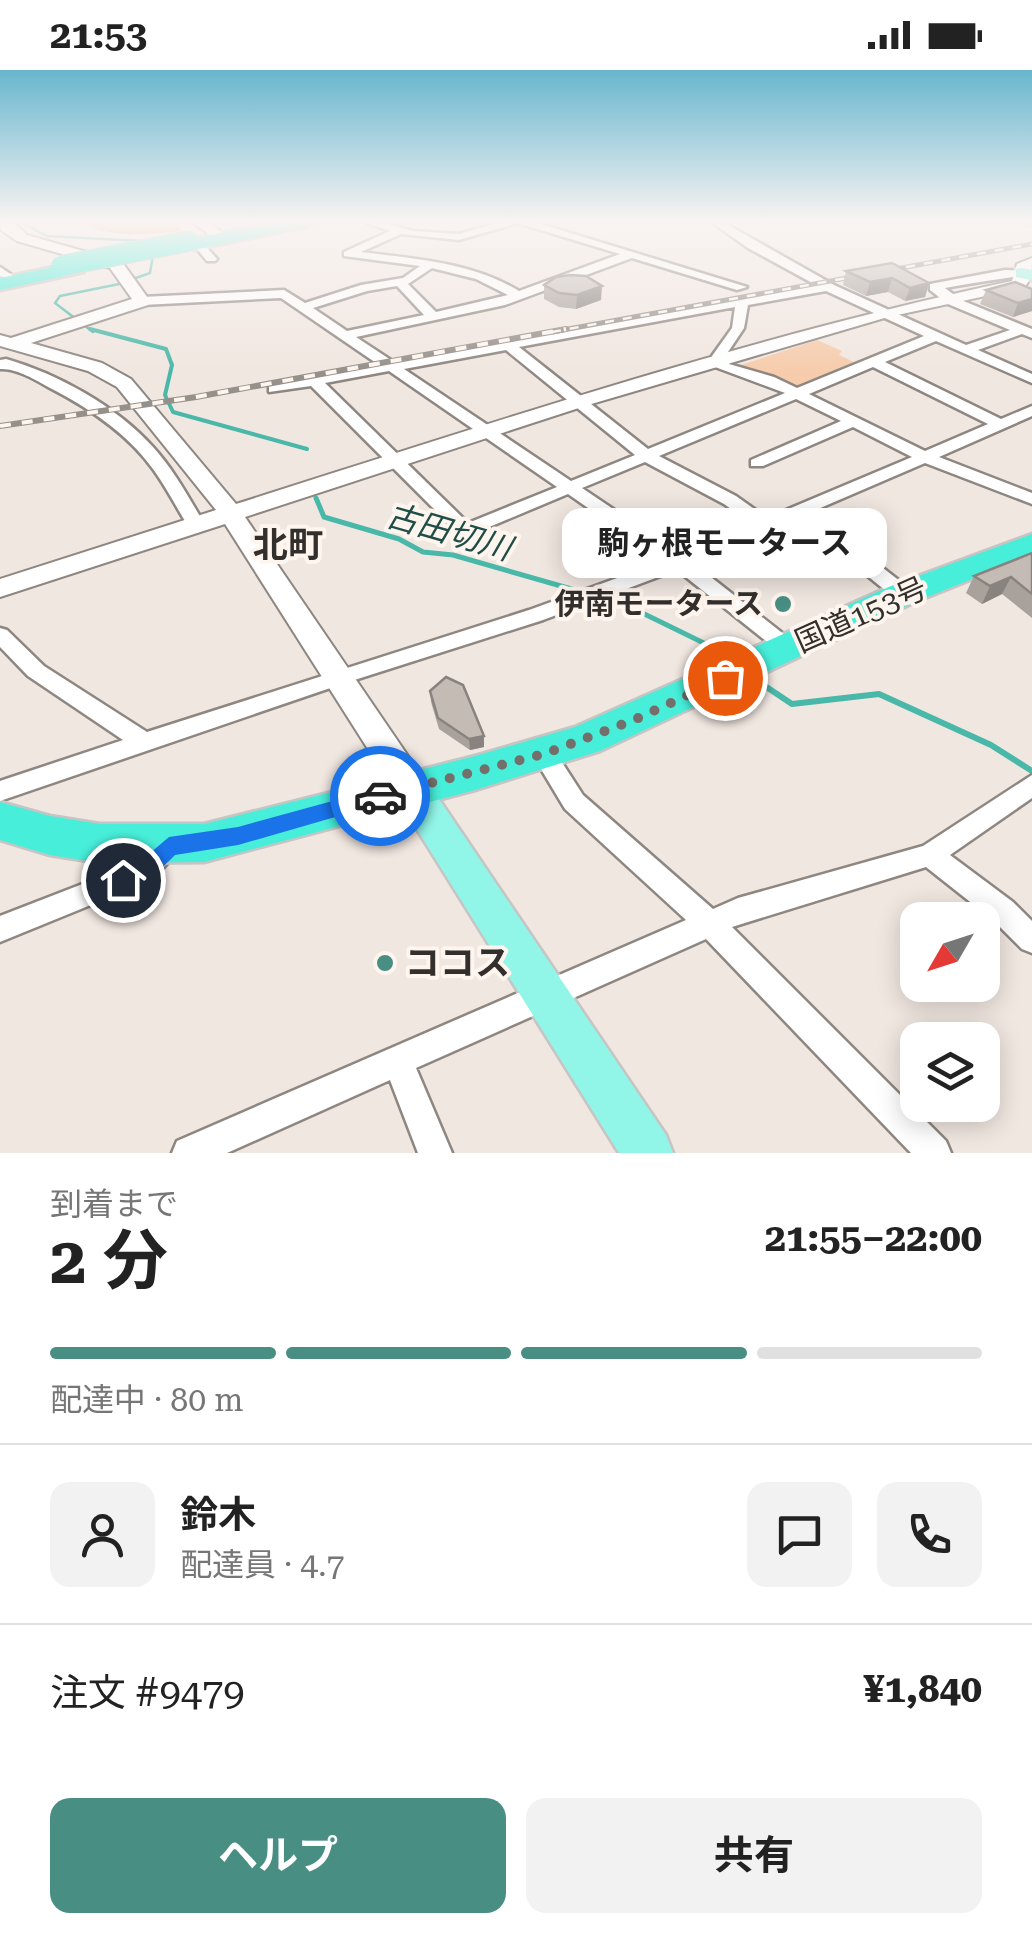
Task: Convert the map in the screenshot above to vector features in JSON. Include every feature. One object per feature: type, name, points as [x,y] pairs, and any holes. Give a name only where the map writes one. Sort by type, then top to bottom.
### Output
[{"type":"highway","points":[[2,277],[39,272]]},
{"type":"highway","name":"国道153号","points":[[0,821],[35,834],[77,842],[169,846],[238,836],[544,754],[634,720],[903,594],[1032,544]]},
{"type":"main road","points":[[411,788],[648,1153]]},
{"type":"street","points":[[120,272],[142,301]]},
{"type":"street","points":[[305,307],[365,288],[400,283],[419,272]]},
{"type":"street","points":[[461,272],[502,285],[518,296]]},
{"type":"street","points":[[347,335],[518,296],[583,272]]},
{"type":"street","points":[[685,272],[746,291]]},
{"type":"street","points":[[791,272],[1032,379]]},
{"type":"street","points":[[0,588],[581,402],[885,314],[1016,285],[1028,272]]},
{"type":"street","points":[[400,283],[433,316]]},
{"type":"street","points":[[274,389],[508,346],[746,291],[826,286]]},
{"type":"street","points":[[719,362],[738,328],[746,291]]},
{"type":"street","points":[[5,342],[142,301],[275,292],[347,335],[679,562],[788,648]]},
{"type":"street","points":[[953,301],[1028,331]]},
{"type":"street","points":[[967,349],[1028,331]]},
{"type":"street","points":[[314,381],[463,528],[570,488],[938,336]]},
{"type":"street","points":[[5,342],[96,368],[124,383],[231,514],[411,788]]},
{"type":"street","points":[[508,346],[648,456],[730,500],[764,525]]},
{"type":"street","points":[[719,362],[768,380],[925,458],[1032,498]]},
{"type":"street","points":[[873,362],[1001,424]]},
{"type":"street","points":[[0,365],[6,363],[62,386],[140,444],[158,463],[196,525]]},
{"type":"street","points":[[0,791],[337,676],[536,615],[679,562],[1032,411]]},
{"type":"street","points":[[757,463],[850,423]]},
{"type":"street","points":[[798,511],[903,594]]},
{"type":"street","points":[[0,635],[36,671],[144,742]]},
{"type":"street","points":[[544,754],[574,802],[711,925],[934,1153]]},
{"type":"street","points":[[207,1150],[398,1062],[771,900],[930,855],[1032,785]]},
{"type":"street","points":[[0,930],[144,872],[169,846]]},
{"type":"street","points":[[930,855],[1003,911],[1032,940]]},
{"type":"street","points":[[398,1062],[435,1153]]},
{"type":"shaded area","points":[[817,340],[842,351],[839,355],[856,363],[798,389],[735,367]]},
{"type":"building","points":[[847,272],[908,272],[929,283],[910,288],[892,278],[870,282]]},
{"type":"building","points":[[586,276],[602,286],[577,295],[559,293],[544,285],[556,277]]},
{"type":"building","points":[[1015,282],[1032,289],[1032,299],[1018,303],[986,290]]},
{"type":"building","points":[[1032,553],[1032,594],[1011,577],[990,586],[974,576]]},
{"type":"building","points":[[446,677],[463,685],[484,736],[469,739],[438,718],[430,691]]},
{"type":"waterway","name":"古田切川","points":[[133,279],[150,272]]},
{"type":"waterway","name":"古田切川","points":[[93,332],[55,303],[60,296],[119,284]]},
{"type":"waterway","name":"古田切川","points":[[90,329],[166,349],[172,365],[165,395],[173,412],[307,449]]},
{"type":"waterway","name":"古田切川","points":[[316,498],[324,517],[399,539],[423,552],[453,555],[582,592]]},
{"type":"waterway","name":"古田切川","points":[[598,599],[626,605],[714,648]]},
{"type":"waterway","name":"古田切川","points":[[709,645],[731,656]]},
{"type":"waterway","name":"古田切川","points":[[765,686],[792,704],[879,694],[991,745],[1032,771]]},
{"type":"railway","points":[[552,332],[882,272]]},
{"type":"railway","points":[[0,426],[196,397],[566,329]]},
{"type":"way so far","points":[[380,796],[586,740],[725,678]]},
{"type":"place","name":"伊南モータース","points":[[783,604]]},
{"type":"place","name":"駒ヶ根モータース","points":[[725,678]]},
{"type":"place","name":"ココス","points":[[385,963]]},
{"type":"district","name":"北町","points":[[288,545]]},
{"type":"route","points":[[123,880],[144,872],[169,846],[238,836],[380,796]]}]
